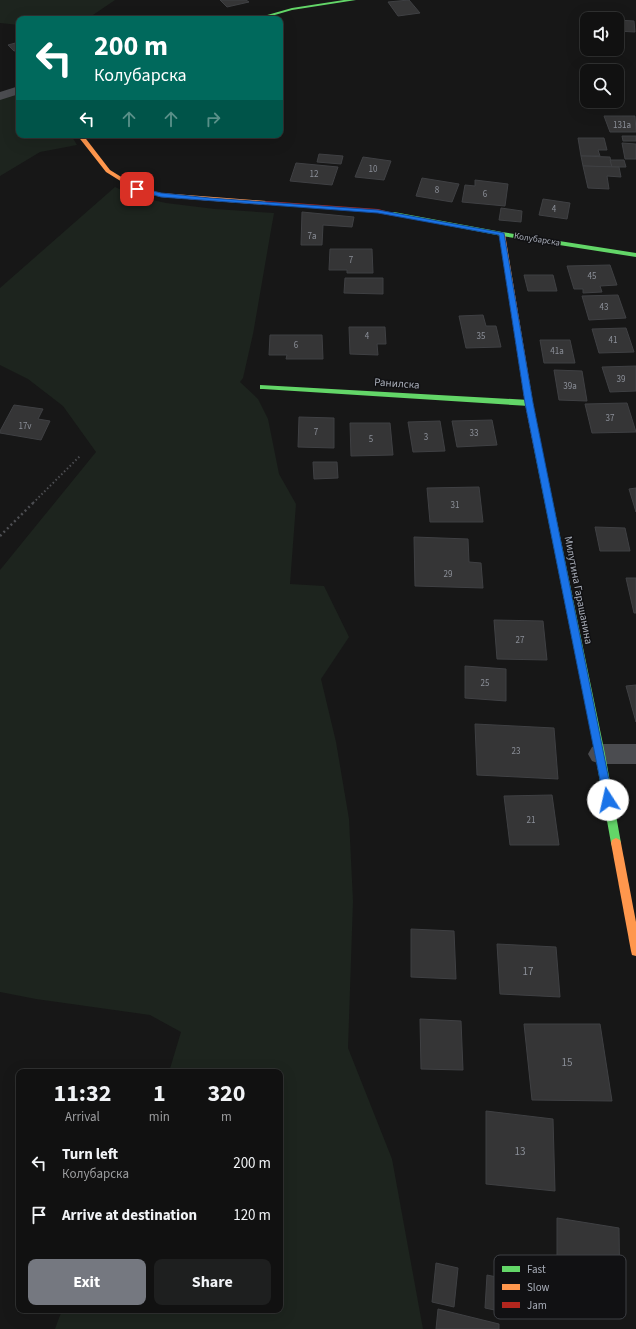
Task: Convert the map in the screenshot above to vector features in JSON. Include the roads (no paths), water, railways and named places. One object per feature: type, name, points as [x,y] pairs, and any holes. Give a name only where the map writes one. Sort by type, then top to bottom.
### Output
[{"type":"street","points":[[265,16],[306,6],[354,0]]},
{"type":"street","points":[[0,96],[16,91]]},
{"type":"street","name":"Колубарска","points":[[82,138],[108,171],[137,189],[161,195],[378,211],[502,234],[636,255]]},
{"type":"street","name":"Милутина Гарашанина","points":[[502,234],[529,403],[600,754],[636,951]]},
{"type":"street","name":"Ранилска","points":[[263,387],[529,403]]},
{"type":"street","points":[[600,754],[636,754]]}]
